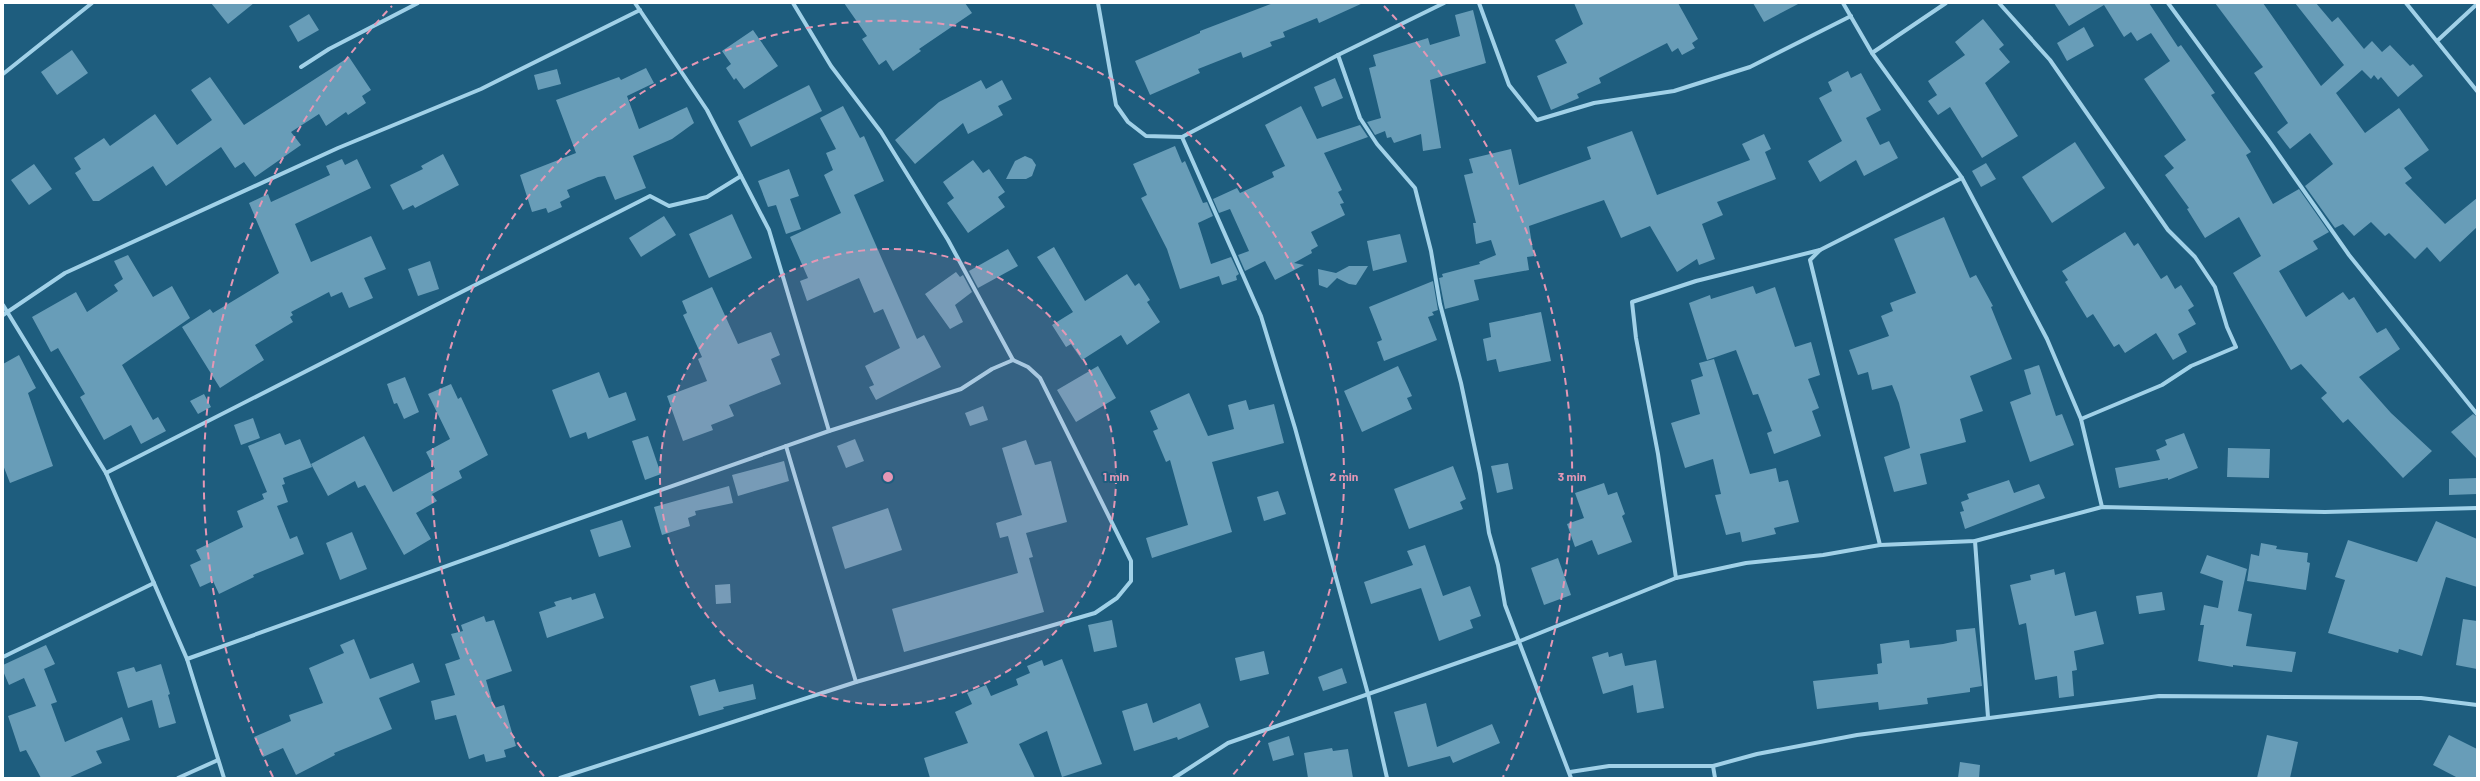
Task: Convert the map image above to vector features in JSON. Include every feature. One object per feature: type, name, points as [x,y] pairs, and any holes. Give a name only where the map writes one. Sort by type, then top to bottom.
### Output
[{"type":"street","points":[[3,74],[92,3]]},
{"type":"street","points":[[301,67],[329,49],[418,3]]},
{"type":"street","points":[[635,3],[707,110],[769,230],[829,431]]},
{"type":"street","points":[[560,778],[856,682],[1095,613],[1117,598],[1131,581],[1131,561],[1124,545],[1040,378],[1028,367],[1013,360],[948,240],[881,132],[831,66],[793,3]]},
{"type":"street","points":[[1098,3],[1116,105],[1128,122],[1146,136],[1182,137],[1338,55],[1444,3]]},
{"type":"street","points":[[1478,3],[1509,85],[1537,120],[1594,103],[1674,91],[1750,67],[1851,16]]},
{"type":"street","points":[[1843,3],[1872,53],[1962,178],[2047,339],[2080,419],[2102,507]]},
{"type":"street","points":[[1872,53],[1946,3]]},
{"type":"street","points":[[1999,3],[2050,60],[2168,230],[2195,257],[2215,287],[2227,327],[2236,347],[2191,366],[2162,385],[2080,419]]},
{"type":"street","points":[[2168,3],[2350,255],[2477,414]]},
{"type":"street","points":[[2406,3],[2477,91]]},
{"type":"street","points":[[2437,41],[2477,4]]},
{"type":"street","points":[[3,316],[65,273],[338,148],[482,89],[640,10]]},
{"type":"street","points":[[1338,55],[1360,118],[1377,144],[1415,188],[1431,251],[1440,304],[1461,383],[1480,473],[1489,533],[1498,565],[1505,606],[1520,641],[1571,778]]},
{"type":"street","points":[[1182,137],[1261,316],[1295,428],[1368,694],[1387,778]]},
{"type":"street","points":[[106,473],[650,196],[669,206],[707,197],[741,176]]},
{"type":"street","points":[[1676,578],[1658,454],[1636,338],[1632,302],[1696,281],[1820,250],[1962,178]]},
{"type":"street","points":[[1820,250],[1810,260],[1880,545]]},
{"type":"street","points":[[3,305],[106,473],[188,659],[224,778]]},
{"type":"street","points":[[188,659],[786,446],[961,389],[992,369],[1013,360]]},
{"type":"street","points":[[786,446],[856,682]]},
{"type":"street","points":[[1174,778],[1228,743],[1520,641],[1676,578],[1746,563],[1823,555],[1880,545],[1975,541],[2102,507],[2325,512],[2477,508]]},
{"type":"street","points":[[1975,541],[1988,717]]},
{"type":"street","points":[[3,657],[154,583]]},
{"type":"street","points":[[1570,772],[1609,766],[1713,766],[1757,754],[1857,735],[2159,696],[2421,698],[2477,705]]},
{"type":"street","points":[[178,778],[218,760]]},
{"type":"street","points":[[1713,766],[1716,778]]},
{"type":"building","points":[[211,3],[254,3],[228,24]]},
{"type":"building","points":[[844,3],[965,3],[972,13],[919,49],[921,51],[893,71],[886,60],[879,65],[862,39],[867,36]]},
{"type":"building","points":[[1273,3],[1363,3],[1319,23],[1317,18],[1283,32],[1285,37],[1270,42],[1272,46],[1243,58],[1241,52],[1198,69],[1200,73],[1150,95],[1135,61],[1200,33],[1200,31]]},
{"type":"building","points":[[1574,3],[1678,3],[1698,39],[1692,43],[1695,48],[1682,55],[1678,48],[1672,52],[1667,43],[1599,78],[1601,83],[1577,94],[1579,98],[1551,110],[1537,76],[1567,63],[1555,40],[1583,24]]},
{"type":"building","points":[[1753,3],[1800,3],[1764,22]]},
{"type":"building","points":[[2054,3],[2149,3],[2178,47],[2181,45],[2215,93],[2211,95],[2251,152],[2246,155],[2273,204],[2299,189],[2329,232],[2313,241],[2318,249],[2279,271],[2306,317],[2343,292],[2349,300],[2354,297],[2377,333],[2386,328],[2400,349],[2359,377],[2391,413],[2432,451],[2403,478],[2348,419],[2343,423],[2321,398],[2327,393],[2301,364],[2291,370],[2233,273],[2261,256],[2239,217],[2205,238],[2187,209],[2189,208],[2165,175],[2174,168],[2164,156],[2186,140],[2144,79],[2170,61],[2151,33],[2137,41],[2131,32],[2124,37],[2104,5],[2069,26]]},
{"type":"building","points":[[2215,3],[2263,3],[2321,86],[2344,65],[2295,3],[2316,3],[2332,22],[2338,17],[2364,49],[2372,41],[2382,52],[2390,45],[2410,66],[2413,64],[2423,76],[2398,97],[2381,77],[2378,80],[2374,75],[2371,79],[2362,70],[2336,93],[2365,133],[2399,108],[2429,150],[2404,168],[2412,178],[2405,183],[2445,224],[2477,198],[2477,227],[2440,262],[2427,247],[2415,259],[2389,233],[2385,236],[2371,222],[2354,236],[2343,224],[2335,228],[2305,186],[2333,164],[2310,133],[2290,149],[2277,132],[2288,123],[2254,73],[2263,67]]},
{"type":"building","points":[[1473,10],[1486,63],[1430,80],[1441,148],[1423,151],[1421,134],[1394,143],[1391,137],[1387,138],[1385,131],[1375,135],[1367,122],[1381,118],[1369,68],[1376,66],[1373,55],[1428,38],[1430,45],[1460,36],[1455,15]]},
{"type":"building","points":[[309,14],[319,30],[298,42],[289,26]]},
{"type":"building","points":[[1983,19],[2004,45],[1999,49],[2010,62],[1985,83],[2018,136],[1982,158],[1950,107],[1938,115],[1928,101],[1937,95],[1928,81],[1965,55],[1955,42]]},
{"type":"building","points":[[2084,27],[2094,46],[2067,61],[2057,43]]},
{"type":"building","points":[[753,30],[778,66],[744,89],[736,78],[734,80],[726,68],[731,64],[722,51]]},
{"type":"building","points":[[72,50],[88,73],[57,95],[41,72]]},
{"type":"building","points":[[349,57],[371,90],[362,96],[366,103],[348,115],[346,112],[326,126],[319,114],[291,132],[301,145],[255,177],[244,162],[235,168],[221,147],[166,186],[153,166],[99,201],[93,201],[75,173],[81,169],[74,158],[104,138],[110,146],[155,114],[177,145],[212,120],[191,90],[210,77],[244,125]]},
{"type":"building","points":[[646,68],[654,83],[627,96],[639,129],[687,107],[694,123],[672,139],[633,156],[646,188],[615,200],[605,176],[598,177],[567,190],[570,197],[560,202],[562,207],[548,213],[546,208],[532,212],[520,175],[576,153],[556,100],[619,77],[621,80]]},
{"type":"building","points":[[557,69],[561,84],[538,90],[534,75]]},
{"type":"building","points":[[1848,71],[1851,78],[1861,73],[1881,110],[1866,118],[1880,145],[1889,141],[1898,158],[1864,176],[1856,160],[1820,182],[1808,161],[1842,141],[1819,98],[1832,91],[1828,82]]},
{"type":"building","points":[[1335,78],[1343,98],[1322,107],[1314,87]]},
{"type":"building","points":[[981,80],[986,89],[1002,80],[1012,99],[998,106],[1003,115],[968,134],[963,123],[915,164],[895,140],[939,102]]},
{"type":"building","points":[[809,85],[822,111],[751,147],[738,121]]},
{"type":"building","points":[[843,106],[860,138],[864,136],[884,181],[854,195],[917,339],[924,335],[941,367],[876,400],[869,387],[874,385],[865,366],[900,348],[883,309],[874,313],[859,278],[807,301],[800,281],[808,278],[790,237],[841,213],[824,175],[833,170],[826,153],[836,149],[820,118]]},
{"type":"building","points":[[1301,106],[1317,139],[1360,125],[1368,137],[1324,153],[1342,190],[1338,192],[1344,203],[1340,204],[1345,215],[1311,232],[1318,246],[1311,250],[1312,253],[1294,263],[1304,265],[1275,280],[1265,261],[1245,271],[1238,255],[1249,251],[1230,209],[1219,213],[1213,199],[1237,188],[1240,193],[1274,177],[1272,172],[1285,166],[1265,125]]},
{"type":"building","points":[[1632,131],[1657,195],[1750,160],[1742,144],[1764,134],[1771,149],[1765,152],[1776,179],[1717,202],[1723,215],[1702,224],[1715,259],[1699,265],[1697,259],[1677,272],[1650,226],[1621,238],[1604,200],[1529,226],[1534,256],[1527,257],[1529,270],[1474,280],[1479,300],[1445,309],[1439,278],[1443,277],[1442,274],[1480,264],[1479,262],[1496,255],[1491,240],[1476,244],[1473,223],[1476,223],[1464,175],[1473,173],[1469,159],[1511,149],[1519,185],[1591,159],[1587,147]]},
{"type":"building","points":[[2075,142],[2105,188],[2052,223],[2022,177]]},
{"type":"building","points":[[1175,146],[1182,163],[1185,161],[1203,203],[1207,202],[1213,216],[1198,223],[1211,264],[1231,257],[1239,274],[1236,276],[1237,280],[1222,285],[1219,276],[1180,289],[1167,249],[1141,198],[1147,195],[1133,164]]},
{"type":"building","points":[[443,154],[459,185],[415,208],[413,205],[403,210],[390,185],[423,169],[421,166]]},
{"type":"building","points":[[1025,156],[1032,159],[1036,165],[1032,176],[1026,179],[1006,179],[1015,161]]},
{"type":"building","points":[[342,159],[345,165],[357,159],[371,188],[295,224],[311,262],[371,236],[386,269],[364,278],[373,298],[349,308],[342,292],[331,297],[329,292],[291,312],[293,315],[290,317],[293,322],[255,345],[264,360],[220,388],[182,327],[210,309],[213,313],[279,273],[249,203],[268,194],[271,202],[330,175],[326,166]]},
{"type":"building","points":[[973,160],[983,173],[989,169],[1005,192],[998,197],[1005,207],[968,233],[947,203],[954,198],[943,182]]},
{"type":"building","points":[[1986,163],[1996,179],[1981,187],[1972,171]]},
{"type":"building","points":[[34,164],[52,189],[29,205],[11,180]]},
{"type":"building","points":[[789,169],[799,196],[790,199],[801,229],[786,234],[776,205],[768,207],[758,181]]},
{"type":"building","points":[[732,214],[752,258],[709,278],[689,234]]},
{"type":"building","points":[[664,216],[676,235],[641,257],[629,238]]},
{"type":"building","points":[[1944,217],[1970,278],[1976,275],[1993,306],[1991,307],[2012,359],[1970,376],[1983,411],[1960,419],[1966,442],[1920,454],[1927,484],[1894,492],[1884,457],[1910,448],[1899,403],[1892,385],[1872,390],[1868,372],[1858,375],[1849,350],[1889,336],[1881,316],[1893,311],[1890,303],[1916,293],[1894,239]]},
{"type":"building","points":[[2125,232],[2134,246],[2138,243],[2161,279],[2167,275],[2175,289],[2181,285],[2194,306],[2188,310],[2196,324],[2178,334],[2187,352],[2173,360],[2156,333],[2125,353],[2119,344],[2114,347],[2093,314],[2087,318],[2065,282],[2068,280],[2062,271]]},
{"type":"building","points":[[1400,234],[1407,262],[1373,271],[1367,241]]},
{"type":"building","points":[[1054,247],[1085,301],[1127,274],[1135,286],[1139,283],[1150,300],[1147,302],[1160,322],[1127,345],[1121,335],[1082,360],[1071,344],[1066,347],[1052,325],[1073,312],[1037,257]]},
{"type":"building","points":[[1008,249],[1018,266],[978,288],[969,271]]},
{"type":"building","points":[[128,255],[153,297],[172,286],[190,318],[122,365],[153,420],[158,417],[166,431],[141,444],[131,425],[104,440],[80,397],[85,394],[58,348],[51,352],[32,317],[76,292],[87,312],[118,291],[114,285],[123,279],[114,261]]},
{"type":"building","points":[[430,261],[439,289],[418,296],[408,269]]},
{"type":"building","points":[[1349,266],[1368,266],[1356,285],[1349,284],[1337,278],[1327,288],[1319,285],[1318,269],[1336,273]]},
{"type":"building","points":[[956,272],[960,277],[963,275],[972,292],[955,305],[963,322],[950,329],[925,294]]},
{"type":"building","points":[[1433,281],[1438,310],[1432,312],[1434,315],[1428,317],[1437,340],[1384,361],[1377,342],[1382,340],[1369,307]]},
{"type":"building","points":[[1753,286],[1756,294],[1775,287],[1795,347],[1811,342],[1820,375],[1808,379],[1819,408],[1812,411],[1821,436],[1774,454],[1767,433],[1772,431],[1758,394],[1753,395],[1736,350],[1707,360],[1689,303],[1710,295],[1711,299]]},
{"type":"building","points":[[712,287],[738,344],[771,332],[780,355],[771,359],[781,384],[729,405],[734,416],[711,425],[713,430],[683,441],[667,396],[707,381],[698,359],[702,357],[683,315],[687,313],[682,301]]},
{"type":"building","points":[[1541,312],[1551,361],[1499,372],[1496,359],[1487,361],[1483,339],[1491,337],[1489,323]]},
{"type":"building","points":[[19,355],[36,388],[28,393],[53,466],[10,483],[3,465],[3,364]]},
{"type":"building","points":[[1714,359],[1750,474],[1776,468],[1779,482],[1788,480],[1799,522],[1774,528],[1776,534],[1742,542],[1740,532],[1726,535],[1715,495],[1721,494],[1713,459],[1685,468],[1671,423],[1700,414],[1691,380],[1703,376],[1699,363]]},
{"type":"building","points":[[2039,365],[2056,416],[2062,414],[2074,445],[2030,462],[2010,402],[2031,394],[2024,370]]},
{"type":"building","points":[[1098,366],[1116,398],[1076,422],[1057,390]]},
{"type":"building","points":[[1398,366],[1412,396],[1407,398],[1412,409],[1362,432],[1344,391]]},
{"type":"building","points":[[599,372],[609,398],[626,392],[636,420],[588,439],[586,432],[570,438],[552,390]]},
{"type":"building","points":[[405,377],[419,412],[404,419],[397,403],[394,404],[387,384]]},
{"type":"building","points":[[451,384],[458,399],[461,397],[488,455],[459,471],[462,478],[432,494],[437,501],[416,513],[431,539],[404,555],[365,485],[358,488],[355,481],[328,496],[311,464],[364,436],[393,492],[435,469],[426,452],[450,439],[428,394]]},
{"type":"building","points":[[1189,393],[1208,436],[1234,429],[1228,405],[1246,400],[1249,410],[1274,404],[1284,443],[1212,462],[1232,532],[1152,558],[1146,538],[1188,525],[1170,460],[1166,462],[1153,431],[1158,429],[1150,411]]},
{"type":"building","points":[[204,394],[211,407],[198,414],[190,401]]},
{"type":"building","points":[[983,406],[988,420],[970,426],[965,413]]},
{"type":"building","points":[[2473,414],[2477,417],[2477,459],[2451,432]]},
{"type":"building","points":[[253,418],[260,438],[241,445],[234,425]]},
{"type":"building","points":[[280,433],[285,445],[300,439],[312,467],[283,478],[285,484],[282,485],[288,502],[277,506],[290,539],[297,536],[304,554],[253,575],[254,577],[219,594],[213,581],[200,587],[190,565],[201,560],[196,550],[243,527],[237,511],[264,499],[262,494],[267,492],[248,446]]},
{"type":"building","points":[[2184,433],[2198,468],[2168,480],[2168,478],[2119,488],[2115,468],[2160,460],[2156,450],[2167,445],[2165,440]]},
{"type":"building","points":[[648,436],[661,474],[645,480],[632,441]]},
{"type":"building","points":[[855,439],[864,461],[846,468],[837,446]]},
{"type":"building","points":[[1026,440],[1035,465],[1051,461],[1067,522],[1026,533],[1033,557],[1029,558],[1044,612],[904,652],[892,609],[1018,573],[1008,536],[1000,538],[996,523],[1022,515],[1002,448]]},
{"type":"building","points":[[2228,448],[2270,449],[2269,478],[2227,477]]},
{"type":"building","points":[[784,461],[789,481],[738,496],[732,475]]},
{"type":"building","points":[[1508,463],[1513,489],[1497,493],[1491,466]]},
{"type":"building","points":[[1453,466],[1466,499],[1460,502],[1463,509],[1409,529],[1394,489]]},
{"type":"building","points":[[2477,478],[2477,494],[2449,495],[2449,479]]},
{"type":"building","points":[[2009,480],[2014,493],[2039,484],[2045,498],[1965,529],[1960,512],[1964,511],[1961,502],[1969,499],[1967,494]]},
{"type":"building","points":[[1604,483],[1608,495],[1617,492],[1625,514],[1622,516],[1632,542],[1598,555],[1592,540],[1575,547],[1567,524],[1584,518],[1575,493]]},
{"type":"building","points":[[729,486],[733,503],[695,511],[696,515],[688,518],[690,526],[662,535],[654,507]]},
{"type":"building","points":[[1278,491],[1286,514],[1264,521],[1257,497]]},
{"type":"building","points":[[888,508],[902,550],[845,569],[832,527]]},
{"type":"building","points":[[622,520],[631,547],[599,557],[590,530]]},
{"type":"building","points":[[2436,521],[2477,539],[2477,587],[2446,577],[2422,656],[2399,649],[2398,653],[2328,633],[2345,580],[2335,577],[2348,540],[2417,562]]},
{"type":"building","points":[[352,532],[367,569],[340,580],[326,543]]},
{"type":"building","points":[[2261,543],[2277,546],[2276,549],[2308,553],[2307,562],[2310,563],[2306,590],[2247,581],[2251,554],[2259,556]]},
{"type":"building","points":[[1425,545],[1443,596],[1470,586],[1481,616],[1470,620],[1473,628],[1439,641],[1421,588],[1371,604],[1364,582],[1413,565],[1407,551]]},
{"type":"building","points":[[2207,555],[2247,569],[2238,611],[2252,614],[2246,646],[2296,652],[2292,672],[2233,665],[2233,667],[2198,661],[2204,625],[2200,625],[2204,605],[2218,608],[2223,581],[2200,573]]},
{"type":"building","points":[[1558,558],[1571,595],[1544,605],[1531,568]]},
{"type":"building","points":[[2054,569],[2055,575],[2065,572],[2075,616],[2096,611],[2104,644],[2074,651],[2077,670],[2072,671],[2074,696],[2059,698],[2057,676],[2035,680],[2026,623],[2019,625],[2010,585],[2031,580],[2030,575]]},
{"type":"building","points":[[730,584],[731,603],[716,604],[715,585]]},
{"type":"building","points":[[2162,592],[2165,610],[2139,614],[2136,596]]},
{"type":"building","points":[[595,593],[604,618],[547,638],[539,612],[556,606],[554,602],[571,597],[572,600]]},
{"type":"building","points":[[484,616],[486,622],[494,620],[512,671],[486,680],[494,708],[504,705],[516,746],[504,750],[506,757],[486,762],[484,754],[469,759],[456,715],[435,720],[431,701],[455,695],[445,664],[460,659],[451,634],[463,631],[461,625]]},
{"type":"building","points":[[2463,619],[2477,621],[2477,669],[2456,665]]},
{"type":"building","points":[[1112,620],[1117,647],[1094,652],[1088,625]]},
{"type":"building","points":[[1975,628],[1982,686],[1970,688],[1970,692],[1927,698],[1928,704],[1879,710],[1878,702],[1817,709],[1813,681],[1878,674],[1877,664],[1882,663],[1880,644],[1909,640],[1910,648],[1943,644],[1957,641],[1956,630]]},
{"type":"building","points":[[354,639],[370,679],[413,663],[420,682],[379,698],[392,729],[334,753],[335,755],[296,775],[283,748],[263,757],[254,737],[291,721],[289,715],[323,703],[309,668],[344,653],[340,645]]},
{"type":"building","points":[[46,645],[55,664],[44,669],[57,702],[51,704],[65,742],[122,717],[130,740],[96,751],[102,763],[68,778],[41,778],[26,750],[20,752],[8,716],[36,706],[24,678],[9,685],[3,671],[3,665]]},
{"type":"building","points":[[1264,651],[1269,674],[1240,681],[1235,658]]},
{"type":"building","points":[[1608,652],[1609,657],[1622,653],[1625,666],[1656,660],[1664,708],[1637,713],[1633,685],[1603,694],[1592,657]]},
{"type":"building","points":[[1062,659],[1102,764],[1062,777],[1047,731],[1019,744],[1035,778],[930,778],[924,758],[968,743],[955,712],[972,704],[967,693],[986,685],[991,696],[1018,685],[1016,679],[1030,673],[1027,666],[1042,660],[1044,666]]},
{"type":"building","points":[[161,664],[170,694],[168,695],[176,723],[159,728],[152,700],[128,708],[117,672],[134,667],[136,672]]},
{"type":"building","points":[[1342,668],[1347,683],[1323,691],[1318,677]]},
{"type":"building","points":[[715,679],[719,692],[753,684],[756,699],[723,707],[724,709],[699,716],[690,686]]},
{"type":"building","points":[[1147,703],[1153,723],[1200,703],[1209,727],[1178,740],[1177,737],[1134,751],[1122,711]]},
{"type":"building","points":[[1426,703],[1437,747],[1492,724],[1500,743],[1453,763],[1450,756],[1408,767],[1394,712]]},
{"type":"building","points":[[2267,735],[2298,742],[2290,778],[2257,778]]},
{"type":"building","points":[[2449,735],[2477,749],[2477,778],[2458,778],[2433,765]]},
{"type":"building","points":[[1289,736],[1294,755],[1273,761],[1268,743]]},
{"type":"building","points":[[1332,748],[1333,751],[1348,749],[1353,778],[1308,778],[1304,753]]},
{"type":"building","points":[[1960,762],[1980,765],[1979,778],[1958,778]]}]
